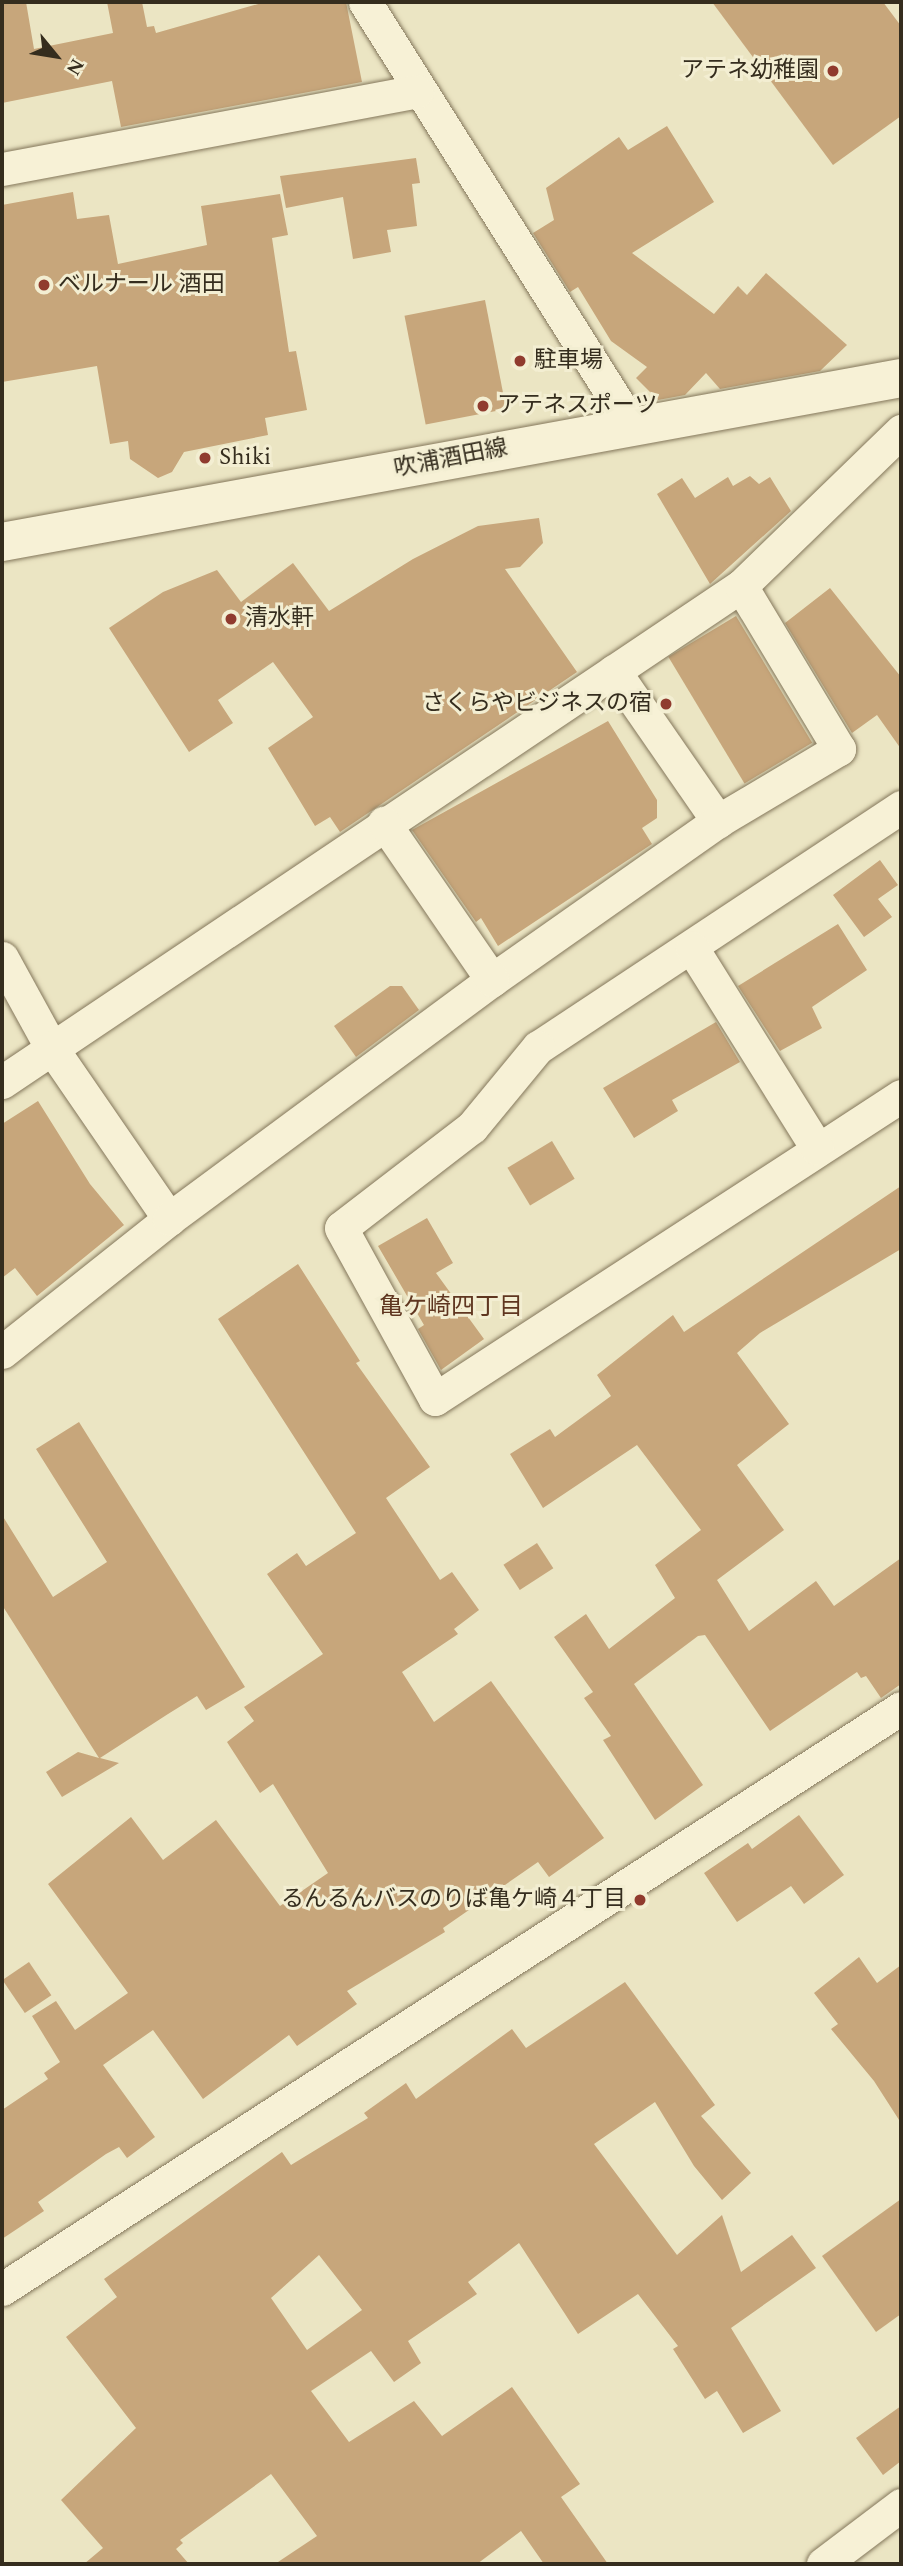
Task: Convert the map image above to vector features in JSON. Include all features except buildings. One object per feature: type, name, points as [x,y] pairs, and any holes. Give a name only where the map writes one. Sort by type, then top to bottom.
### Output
[{"type":"main road","name":"吹浦酒田線","points":[[2,542],[631,425],[901,378]]},
{"type":"street","points":[[365,2],[417,91],[631,425]]},
{"type":"street","points":[[2,169],[417,91]]},
{"type":"street","points":[[2,1082],[384,823],[741,586],[901,431]]},
{"type":"street","points":[[2,1352],[169,1219],[492,980],[718,821],[839,749],[741,586]]},
{"type":"street","points":[[614,671],[718,821]]},
{"type":"street","points":[[901,807],[538,1048],[472,1127],[341,1228],[435,1399],[817,1148],[901,1097]]},
{"type":"street","points":[[384,823],[492,980]]},
{"type":"street","points":[[692,948],[817,1148]]},
{"type":"street","points":[[2,958],[51,1047],[169,1219]]},
{"type":"street","points":[[2,2289],[901,1708]]},
{"type":"street","points":[[822,2564],[901,2505]]},
{"type":"place","name":"アテネ幼稚園","points":[[833,71]]},
{"type":"place","name":"ベルナール 酒田","points":[[44,285]]},
{"type":"place","name":"駐車場","points":[[520,361]]},
{"type":"place","name":"アテネスポーツ","points":[[483,406]]},
{"type":"place","name":"Shiki","points":[[205,458]]},
{"type":"place","name":"清水軒","points":[[231,619]]},
{"type":"place","name":"さくらやビジネスの宿","points":[[666,704]]},
{"type":"place","name":"るんるんバスのりば亀ケ崎４丁目","points":[[640,1900]]},
{"type":"district","name":"亀ケ崎四丁目","points":[[451,1308]]}]
